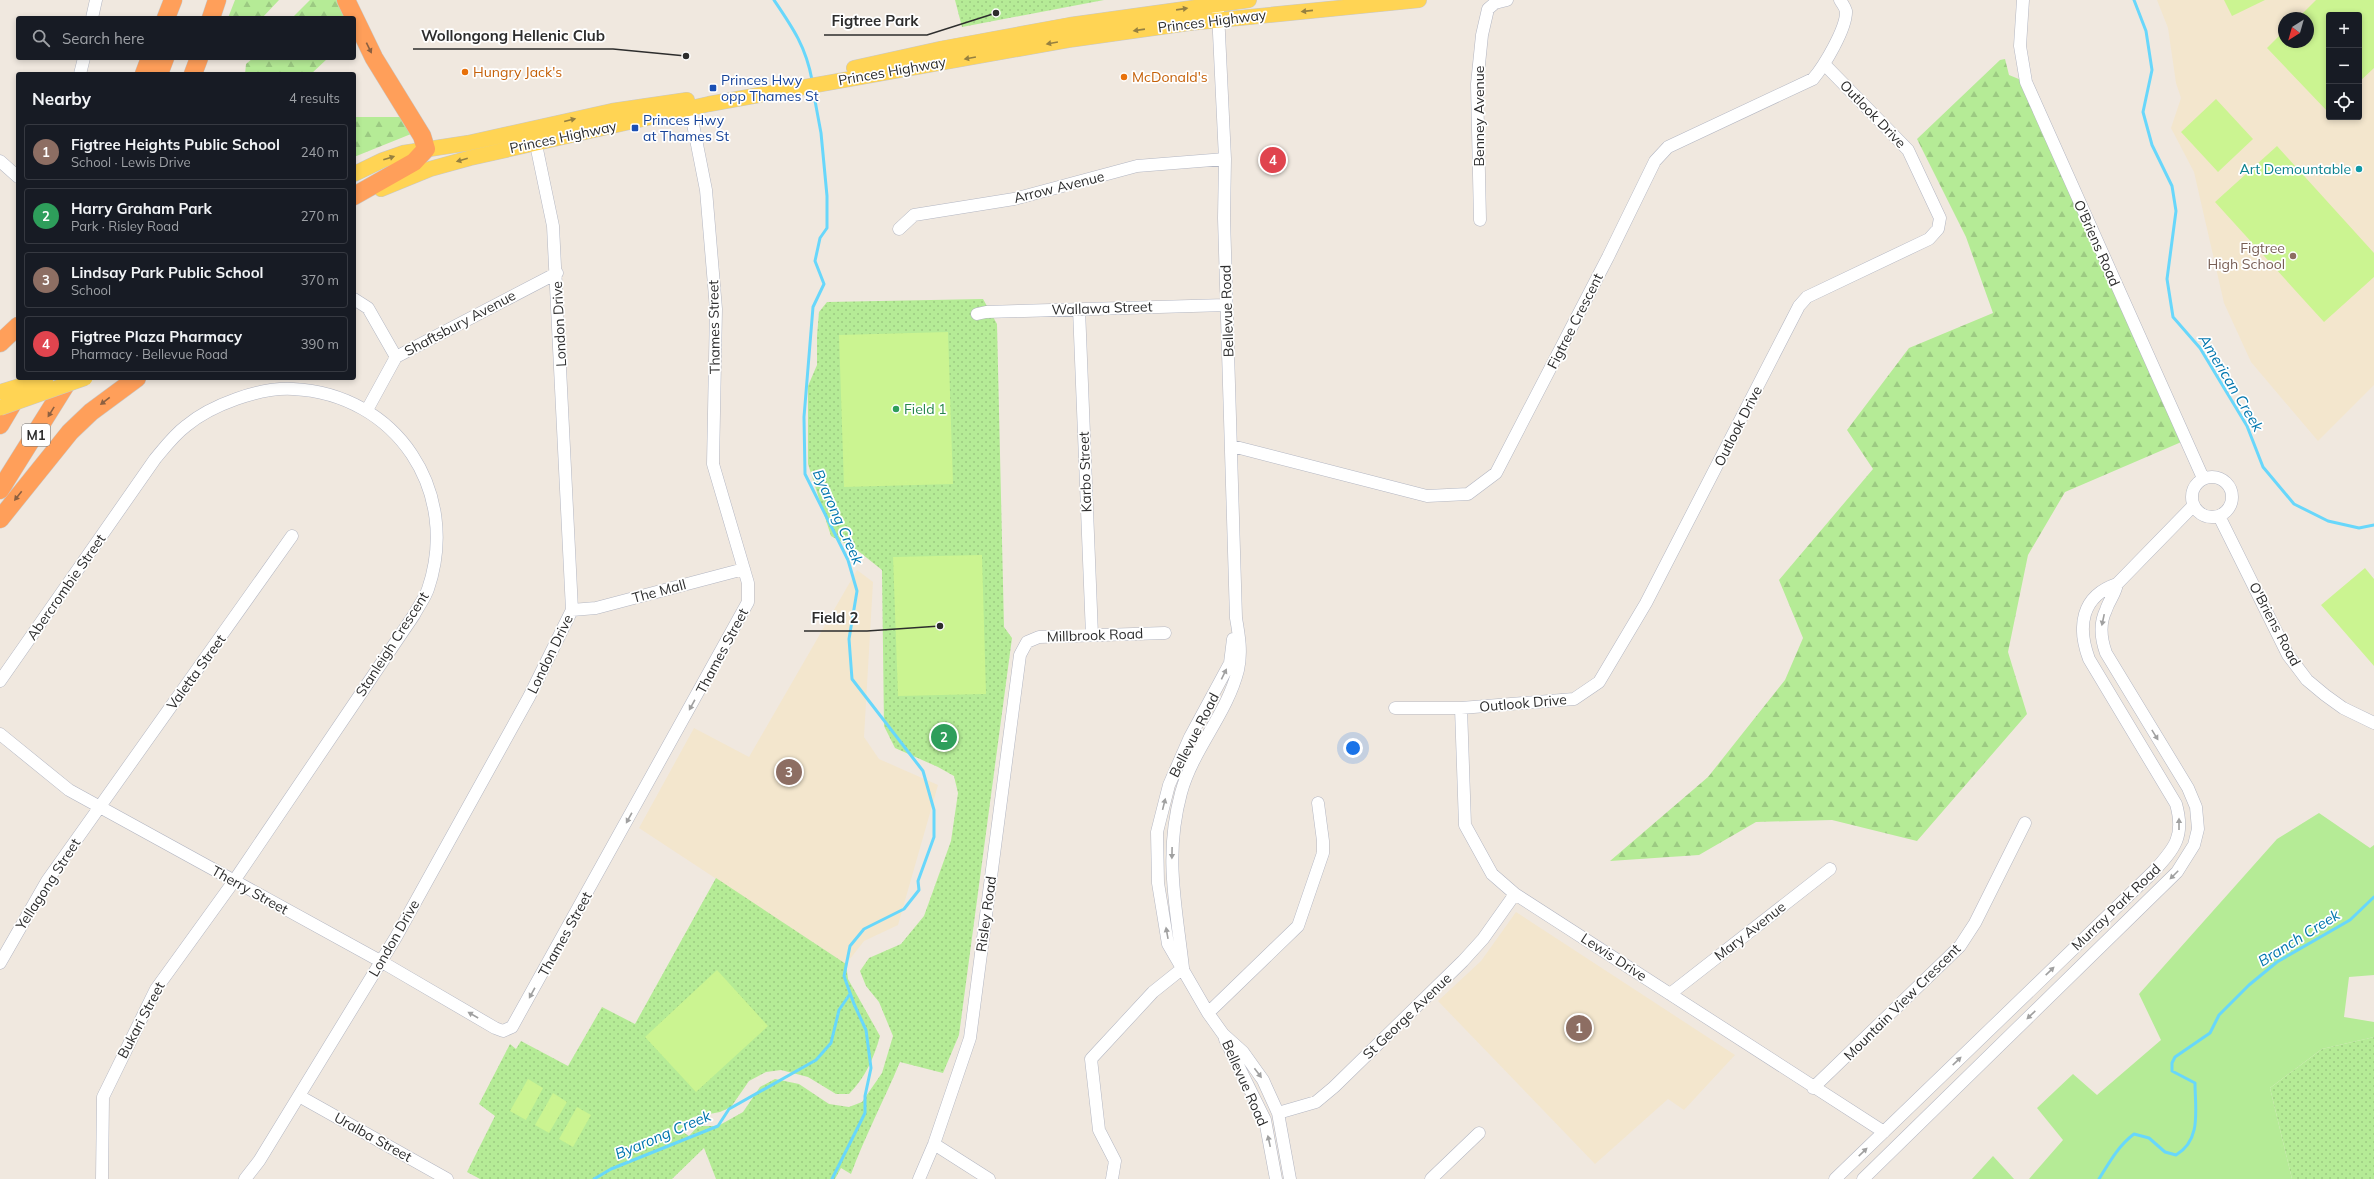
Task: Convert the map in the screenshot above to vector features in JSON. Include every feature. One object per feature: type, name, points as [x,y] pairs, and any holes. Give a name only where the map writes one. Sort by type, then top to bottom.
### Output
[{"type":"highway","points":[[167,16],[173,0]]},
{"type":"highway","points":[[180,16],[186,0]]},
{"type":"highway","points":[[213,16],[217,0]]},
{"type":"highway","points":[[346,0],[354,16]]},
{"type":"highway","points":[[356,21],[374,58],[422,136],[426,149],[414,162],[356,195]]},
{"type":"highway","points":[[145,72],[149,60]]},
{"type":"highway","points":[[160,72],[164,60]]},
{"type":"highway","points":[[195,72],[198,60]]},
{"type":"highway","points":[[0,343],[16,328]]},
{"type":"highway","name":"M1","points":[[0,425],[28,380]]},
{"type":"highway","name":"M1","points":[[0,490],[69,380]]},
{"type":"highway","points":[[0,519],[70,432],[91,412],[134,380]]},
{"type":"main road","name":"Princes Highway","points":[[828,78],[940,49],[1070,25],[1249,0]]},
{"type":"main road","name":"Princes Highway","points":[[356,203],[387,186],[430,169],[612,111],[1072,40],[1352,3],[1419,0]]},
{"type":"main road","name":"Princes Highway","points":[[356,173],[383,160],[426,149],[534,136],[690,109],[800,83]]},
{"type":"main road","points":[[0,392],[39,380]]},
{"type":"main road","points":[[0,408],[79,380]]},
{"type":"street","points":[[92,16],[96,0]]},
{"type":"street","name":"Benney Avenue","points":[[1480,220],[1477,84],[1486,12],[1490,6],[1506,0]]},
{"type":"street","name":"Figtree Crescent","points":[[1232,446],[1427,496],[1468,494],[1496,473],[1608,257],[1655,161],[1668,147],[1813,79],[1825,65],[1845,20],[1846,10],[1840,0]]},
{"type":"street","name":"O'Briens Road","points":[[2023,0],[2020,46],[2026,82],[2203,478]]},
{"type":"street","name":"Bellevue Road","points":[[1218,4],[1225,159],[1226,304],[1232,446],[1236,618],[1230,663],[1190,737],[1169,785],[1157,832],[1158,883],[1168,944],[1208,1013],[1223,1034],[1265,1120],[1276,1179]]},
{"type":"street","points":[[80,72],[84,60]]},
{"type":"street","name":"Outlook Drive","points":[[1395,708],[1461,708],[1574,699],[1599,682],[1646,603],[1799,306],[1806,297],[1929,239],[1938,229],[1940,218],[1908,150],[1825,65]]},
{"type":"street","name":"Thames Street","points":[[508,1030],[518,1019],[745,609],[749,594],[744,569],[713,464],[716,309],[706,190],[690,109]]},
{"type":"street","name":"London Drive","points":[[245,1179],[259,1161],[382,962],[529,697],[572,610],[557,273],[553,226],[534,136]]},
{"type":"street","name":"Arrow Avenue","points":[[899,229],[914,215],[1014,199],[1137,166],[1225,159]]},
{"type":"street","points":[[0,161],[16,175]]},
{"type":"street","name":"Shaftsbury Avenue","points":[[367,410],[396,357],[557,273]]},
{"type":"street","points":[[356,300],[368,308],[396,357]]},
{"type":"street","name":"Wallawa Street","points":[[977,314],[986,312],[1226,304]]},
{"type":"street","name":"Karbo Street","points":[[1079,309],[1092,635]]},
{"type":"street","name":"Stanleigh Crescent","points":[[132,493],[170,441],[186,426],[203,414],[233,400],[263,391],[293,389],[329,396],[367,410],[390,428],[410,452],[423,474],[436,508],[438,532],[437,556],[428,590],[414,615],[234,881]]},
{"type":"street","points":[[2212,476],[2219,477],[2229,486],[2232,500],[2230,506],[2219,516],[2207,516],[2197,510],[2194,505],[2192,490],[2203,478],[2212,476]]},
{"type":"street","name":"Abercrombie Street","points":[[0,681],[132,493]]},
{"type":"street","name":"Murray Park Road","points":[[1835,1179],[2154,871],[2174,847],[2180,826],[2176,804],[2098,674],[2084,645],[2081,625],[2083,616],[2092,602],[2106,588],[2117,584],[2194,505]]},
{"type":"street","name":"O'Briens Road","points":[[2219,516],[2288,655],[2307,680],[2343,708],[2374,723]]},
{"type":"street","name":"Valetta Street","points":[[99,807],[292,536]]},
{"type":"street","name":"The Mall","points":[[572,610],[596,608],[744,569]]},
{"type":"street","name":"Murray Park Road","points":[[1863,1179],[2177,872],[2190,853],[2198,829],[2198,817],[2192,798],[2111,664],[2102,642],[2102,620],[2106,609],[2115,595],[2117,584]]},
{"type":"street","name":"Millbrook Road","points":[[1027,642],[1039,637],[1165,633]]},
{"type":"street","name":"Risley Road","points":[[919,1179],[934,1144],[970,1038],[1020,655],[1027,642]]},
{"type":"street","name":"Lewis Drive","points":[[1461,708],[1465,825],[1492,874],[1515,894],[1813,1088],[1884,1132]]},
{"type":"street","name":"Therry Street","points":[[0,734],[69,790],[382,962],[495,1028],[508,1030]]},
{"type":"street","points":[[1208,1013],[1298,926],[1323,853],[1323,840],[1318,803]]},
{"type":"street","name":"Yellagong Street","points":[[0,963],[37,896],[99,807]]},
{"type":"street","name":"Mountain View Crescent","points":[[1813,1088],[1960,946],[1975,923],[2025,823]]},
{"type":"street","points":[[2174,847],[2190,853]]},
{"type":"street","name":"Mary Avenue","points":[[1670,994],[1830,869]]},
{"type":"street","name":"Bukari Street","points":[[102,1179],[103,1097],[106,1087],[163,978],[234,881]]},
{"type":"street","name":"St George Avenue","points":[[1278,1113],[1316,1102],[1334,1087],[1463,961],[1483,939],[1515,894]]},
{"type":"street","points":[[1112,1179],[1115,1161],[1099,1130],[1092,1059],[1153,992],[1183,968]]},
{"type":"street","name":"Bellevue Road","points":[[1223,1034],[1243,1052],[1263,1080],[1278,1113],[1290,1179]]},
{"type":"street","name":"Uralba Street","points":[[299,1096],[446,1179]]},
{"type":"street","points":[[1431,1179],[1479,1133]]},
{"type":"street","points":[[934,1144],[989,1179]]},
{"type":"shaded area","name":"Figtree High School","points":[[2157,0],[2374,0],[2374,385],[2318,441],[2251,362],[2224,303],[2194,172],[2171,128],[2181,98],[2176,83],[2168,28]]},
{"type":"shaded area","points":[[857,570],[873,582],[864,737],[879,759],[938,785],[898,925],[864,941],[846,964],[639,828],[694,728],[749,757]]},
{"type":"shaded area","points":[[1516,912],[1735,1055],[1684,1110],[1668,1099],[1595,1164],[1438,1001],[1481,961]]},
{"type":"green space","points":[[235,0],[279,0],[264,16],[229,16]]},
{"type":"green space","points":[[310,0],[342,0],[350,16],[294,16]]},
{"type":"green space","points":[[955,0],[1104,0],[962,27]]},
{"type":"green space","points":[[2224,0],[2265,0],[2232,16]]},
{"type":"green space","points":[[2316,0],[2374,0],[2374,68],[2362,79],[2362,12],[2326,12],[2326,110],[2267,48],[2278,37],[2278,48],[2314,48],[2314,12],[2304,12]]},
{"type":"green space","points":[[2005,59],[2009,75],[2026,82],[2186,440],[2065,492],[2028,555],[2008,652],[2027,714],[1917,841],[1832,820],[1756,822],[1699,855],[1610,861],[1708,777],[1785,680],[1803,638],[1779,580],[1873,469],[1847,430],[1909,348],[1993,313],[1966,237],[1917,139],[2000,60]]},
{"type":"green space","points":[[251,60],[326,60],[313,72],[245,72],[246,64]]},
{"type":"green space","points":[[2216,99],[2253,139],[2218,172],[2181,132]]},
{"type":"green space","points":[[356,117],[402,117],[411,134],[356,156]]},
{"type":"green space","points":[[2277,146],[2374,253],[2374,277],[2324,322],[2215,202]]},
{"type":"green space","points":[[983,299],[997,324],[1004,627],[1012,638],[959,1035],[943,1073],[900,1062],[851,1174],[841,1168],[835,1179],[716,1179],[704,1148],[672,1179],[480,1179],[467,1172],[495,1116],[479,1104],[510,1044],[516,1049],[521,1041],[568,1066],[602,1007],[635,1024],[716,878],[846,964],[848,979],[880,1036],[868,1067],[860,1081],[849,1094],[836,1094],[808,1077],[781,1070],[766,1072],[749,1081],[731,1107],[720,1112],[693,1117],[680,1130],[689,1136],[698,1126],[718,1126],[743,1112],[760,1087],[775,1079],[799,1084],[829,1104],[849,1107],[862,1102],[882,1073],[893,1036],[879,1002],[866,986],[860,971],[869,958],[901,944],[924,916],[951,841],[958,793],[954,776],[938,767],[895,748],[884,726],[882,570],[857,550],[831,536],[808,464],[808,386],[817,365],[819,312],[827,302]]},
{"type":"green space","name":"Field 1","points":[[948,332],[953,484],[844,487],[839,335]]},
{"type":"green space","points":[[982,555],[986,694],[898,696],[893,557]]},
{"type":"green space","points":[[2365,568],[2374,579],[2374,666],[2321,605]]},
{"type":"green space","points":[[2319,813],[2370,848],[2374,845],[2374,975],[2349,977],[2344,1017],[2374,1022],[2374,1037],[2322,1049],[2270,1088],[2292,1179],[2029,1179],[2063,1140],[2037,1108],[2073,1074],[2097,1095],[2161,1040],[2139,994],[2277,839]]},
{"type":"green space","points":[[717,970],[768,1026],[696,1092],[645,1037]]},
{"type":"green space","points":[[2374,1037],[2374,1179],[2292,1179],[2270,1088],[2322,1049]]},
{"type":"green space","points":[[528,1079],[543,1088],[526,1120],[510,1111]]},
{"type":"green space","points":[[553,1093],[567,1102],[549,1133],[535,1125]]},
{"type":"green space","points":[[577,1107],[591,1115],[573,1147],[559,1139]]},
{"type":"green space","points":[[1993,1156],[2014,1179],[1972,1179]]},
{"type":"waterway","name":"Byarong Creek","points":[[774,0],[798,38],[806,58],[812,80]]},
{"type":"waterway","name":"American Creek","points":[[2134,0],[2146,31],[2152,70],[2143,112],[2152,145],[2172,186],[2176,211],[2167,279],[2173,317],[2200,348],[2247,426],[2263,467],[2294,504],[2328,521],[2359,528],[2374,525]]},
{"type":"waterway","name":"Byarong Creek","points":[[813,90],[821,133],[827,196],[827,228],[820,238],[815,261],[824,284],[813,307],[804,417],[805,474],[848,560],[857,591],[849,639],[852,679],[923,771],[934,810],[934,837],[918,881],[919,890],[904,909],[864,929],[850,946],[844,976],[854,1004],[866,1030],[871,1068],[865,1096],[865,1113],[832,1179]]},
{"type":"waterway","name":"Branch Creek","points":[[2099,1179],[2119,1149],[2134,1134],[2149,1138],[2165,1152],[2176,1155],[2184,1149],[2190,1141],[2195,1123],[2195,1083],[2172,1071],[2172,1063],[2175,1057],[2210,1033],[2219,1015],[2249,985],[2277,962],[2350,920],[2374,897]]},
{"type":"waterway","name":"Byarong Creek","points":[[594,1179],[611,1169],[718,1126],[729,1109],[816,1060],[831,1043],[839,1010],[850,994]]},
{"type":"place","name":"Figtree Park","points":[[996,13]]},
{"type":"place","name":"Wollongong Hellenic Club","points":[[686,56]]},
{"type":"place","name":"Hungry Jack's","points":[[465,72]]},
{"type":"place","name":"McDonald's","points":[[1124,77]]},
{"type":"place","name":"Princes Hwy opp Thames St","points":[[713,88]]},
{"type":"place","name":"Princes Hwy at Thames St","points":[[635,128]]},
{"type":"place","name":"Figtree Plaza Pharmacy","points":[[1273,160]]},
{"type":"place","name":"Art Demountable","points":[[2359,169]]},
{"type":"place","name":"Figtree High School","points":[[2293,256]]},
{"type":"place","name":"Field 1","points":[[896,409]]},
{"type":"place","name":"Field 2","points":[[940,626]]},
{"type":"place","name":"Harry Graham Park","points":[[944,737]]},
{"type":"place","name":"Lindsay Park Public School","points":[[789,772]]},
{"type":"place","name":"Figtree Heights Public School","points":[[1579,1028]]}]
